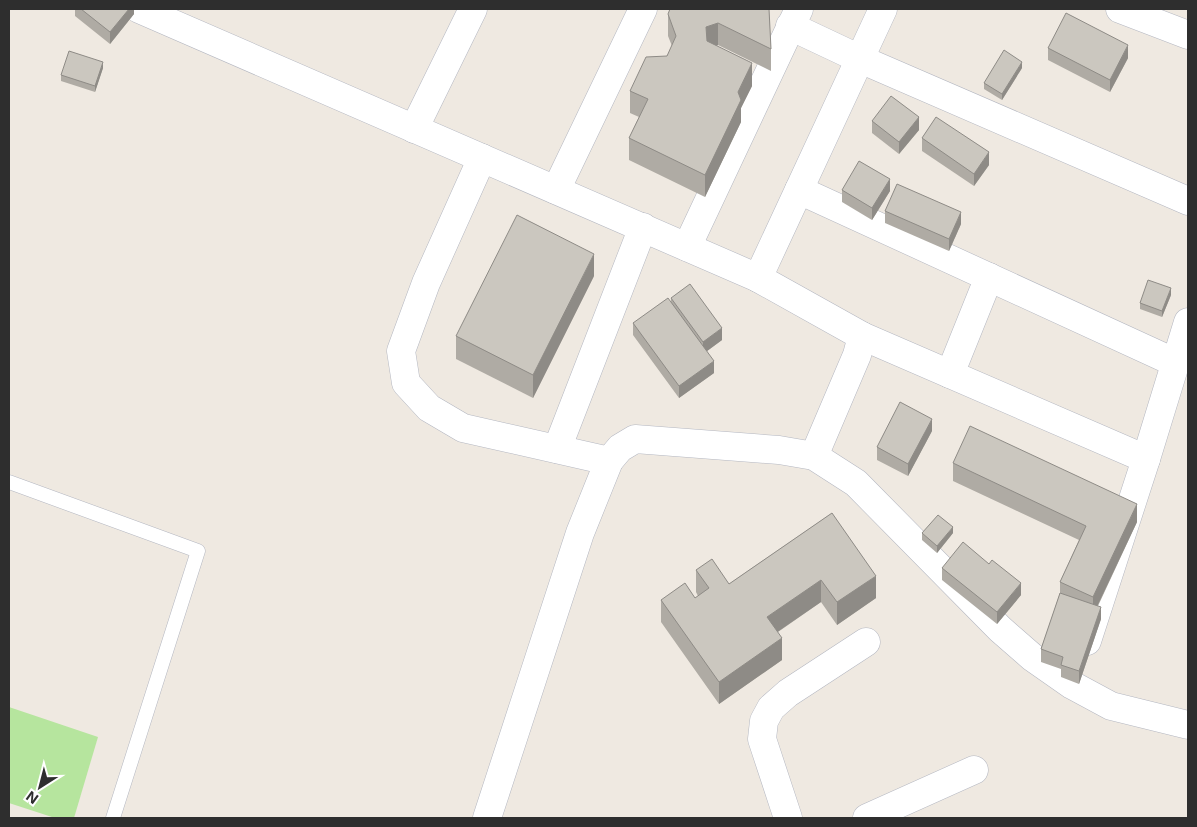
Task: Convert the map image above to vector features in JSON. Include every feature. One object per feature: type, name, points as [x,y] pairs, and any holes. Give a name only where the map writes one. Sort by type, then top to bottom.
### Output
[{"type":"street","points":[[141,9],[758,278],[862,336],[1146,459]]},
{"type":"street","points":[[414,129],[473,9]]},
{"type":"street","points":[[556,190],[643,9]]},
{"type":"street","points":[[758,278],[883,9]]},
{"type":"street","points":[[1120,9],[1188,35]]},
{"type":"street","points":[[687,247],[794,18],[860,59],[1188,201]]},
{"type":"street","points":[[482,158],[426,283],[401,351],[406,383],[429,408],[463,428],[609,461]]},
{"type":"street","points":[[799,190],[1176,363]]},
{"type":"street","points":[[557,449],[643,227]]},
{"type":"street","points":[[950,374],[989,277]]},
{"type":"street","points":[[1072,685],[1146,459],[1188,322]]},
{"type":"street","points":[[814,456],[857,356],[862,336]]},
{"type":"street","points":[[487,818],[580,533],[609,461],[620,448],[634,439],[779,450],[814,456],[856,483],[1000,629],[1032,657],[1072,685],[1111,706],[1188,726]]},
{"type":"street","points":[[788,818],[762,739],[764,721],[771,708],[788,693],[866,642]]},
{"type":"street","points":[[867,818],[974,770]]},
{"type":"lane","points":[[9,482],[198,552],[113,818]]},
{"type":"green space","points":[[9,707],[98,737],[74,818],[55,818],[9,803]]},
{"type":"building","points":[[81,9],[129,9],[110,32]]},
{"type":"building","points":[[670,9],[769,9],[771,49],[718,23],[706,27],[707,41],[752,63],[738,92],[741,100],[705,175],[629,138],[648,99],[630,91],[646,57],[667,56],[676,36],[668,14]]},
{"type":"building","points":[[1066,13],[1128,45],[1110,80],[1048,48]]},
{"type":"building","points":[[1004,50],[1022,62],[1002,94],[984,83]]},
{"type":"building","points":[[69,51],[103,62],[95,86],[61,75]]},
{"type":"building","points":[[891,96],[919,117],[899,142],[872,121]]},
{"type":"building","points":[[936,117],[989,152],[974,174],[922,138]]},
{"type":"building","points":[[859,161],[890,179],[872,208],[842,190]]},
{"type":"building","points":[[897,184],[961,212],[949,239],[885,211]]},
{"type":"building","points":[[517,215],[594,254],[533,375],[456,336]]},
{"type":"building","points":[[1148,280],[1171,288],[1162,311],[1140,303]]},
{"type":"building","points":[[690,284],[722,328],[703,342],[671,298]]},
{"type":"building","points":[[668,298],[714,361],[679,386],[633,323]]},
{"type":"building","points":[[900,402],[932,419],[908,464],[877,447]]},
{"type":"building","points":[[970,426],[1137,504],[1093,597],[1060,582],[1086,526],[953,463]]},
{"type":"building","points":[[832,513],[876,576],[837,602],[821,580],[767,617],[782,638],[719,682],[661,600],[685,583],[695,598],[709,588],[696,570],[712,559],[729,584]]},
{"type":"building","points":[[938,515],[953,527],[937,546],[922,533]]},
{"type":"building","points":[[963,542],[989,564],[992,560],[1021,583],[997,612],[942,568]]},
{"type":"building","points":[[1060,593],[1101,607],[1079,671],[1061,665],[1063,657],[1041,649]]}]
